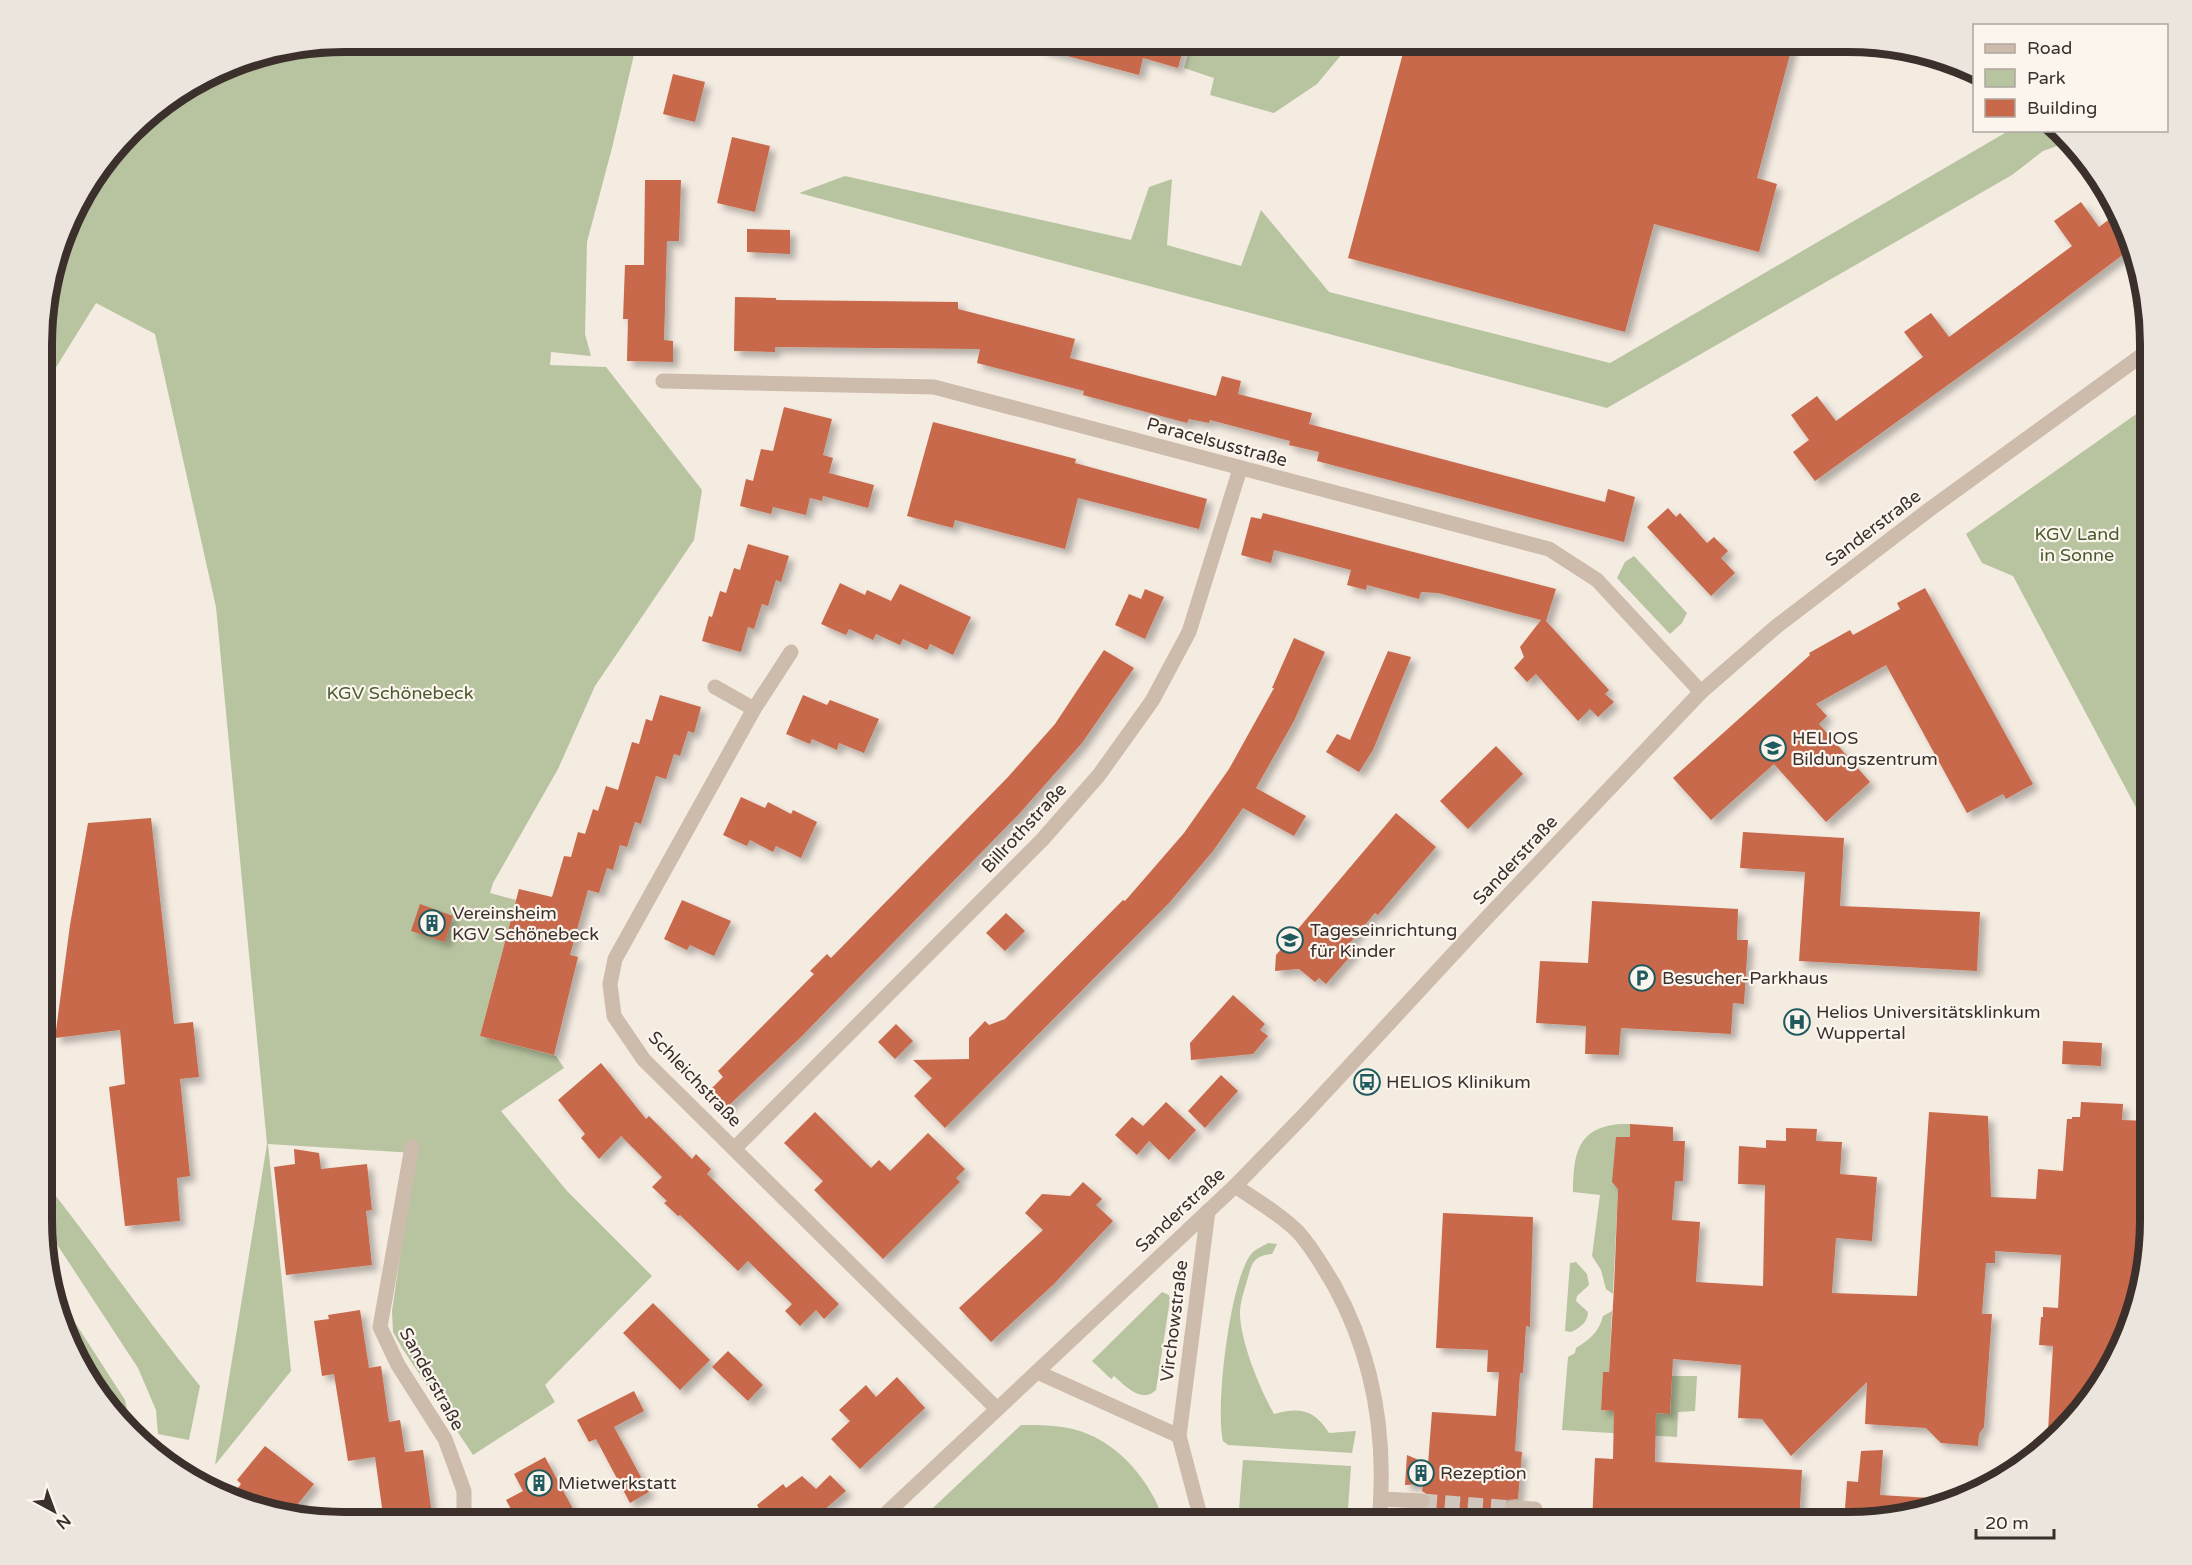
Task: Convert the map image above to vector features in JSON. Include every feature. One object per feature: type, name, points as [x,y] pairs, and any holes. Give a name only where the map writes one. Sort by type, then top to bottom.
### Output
[{"type":"street","name":"Sanderstraße","points":[[888,1512],[1235,1186],[1701,692],[1776,626],[1930,509],[2140,357]]},
{"type":"street","name":"Paracelsusstraße","points":[[663,381],[934,387],[1549,549],[1597,580],[1701,692]]},
{"type":"street","name":"Billrothstraße","points":[[735,1148],[1042,840],[1099,776],[1152,701],[1189,632],[1240,469]]},
{"type":"street","name":"Schleichstraße","points":[[790,652],[754,709],[615,959],[610,984],[614,1016],[644,1060],[997,1409]]},
{"type":"street","points":[[715,687],[754,709]]},
{"type":"street","name":"Sanderstraße","points":[[412,1147],[380,1327],[398,1365],[445,1439],[464,1491],[464,1512]]},
{"type":"street","points":[[1235,1186],[1298,1232],[1323,1267],[1359,1337],[1371,1378],[1379,1422],[1383,1462],[1379,1512]]},
{"type":"street","name":"Virchowstraße","points":[[1199,1512],[1179,1436],[1208,1211]]},
{"type":"street","points":[[1037,1372],[1179,1436]]},
{"type":"street","points":[[1381,1500],[1422,1501]]},
{"type":"street","points":[[1512,1508],[1535,1509]]},
{"type":"green space","name":"KGV Schönebeck","points":[[635,52],[587,242],[585,334],[591,356],[551,352],[550,365],[606,367],[702,490],[694,540],[595,686],[558,769],[493,883],[490,893],[516,900],[480,1036],[556,1056],[564,1068],[501,1111],[567,1191],[652,1276],[545,1385],[555,1402],[473,1455],[393,1332],[392,1311],[415,1153],[268,1144],[291,1371],[215,1465],[267,1144],[216,607],[155,334],[96,303],[52,374],[53,325],[62,269],[75,233],[92,198],[113,167],[138,138],[182,102],[215,83],[269,62],[325,53]]},
{"type":"green space","points":[[1188,52],[1344,52],[1317,84],[1274,113],[1210,95],[1214,78],[1184,68]]},
{"type":"green space","points":[[2007,132],[2048,132],[2060,145],[2043,151],[2012,175],[1607,408],[799,193],[845,176],[1131,240],[1149,187],[1172,179],[1167,245],[1241,266],[1261,210],[1329,292],[1610,363]]},
{"type":"green space","name":"KGV Land in Sonne","points":[[2140,411],[2140,815],[2013,576],[1982,563],[1966,534]]},
{"type":"green space","points":[[1634,556],[1687,613],[1682,623],[1670,634],[1617,578],[1625,562]]},
{"type":"green space","points":[[1620,1124],[1630,1124],[1630,1137],[1616,1137],[1618,1189],[1613,1294],[1606,1289],[1601,1270],[1592,1256],[1600,1195],[1573,1192],[1575,1166],[1580,1146],[1594,1131]]},
{"type":"green space","points":[[52,1191],[200,1386],[189,1440],[158,1434],[156,1410],[138,1368],[53,1238]]},
{"type":"green space","points":[[1268,1243],[1277,1244],[1272,1254],[1260,1257],[1254,1262],[1240,1309],[1243,1337],[1257,1378],[1274,1414],[1291,1411],[1305,1412],[1318,1419],[1329,1433],[1356,1431],[1352,1453],[1228,1445],[1223,1441],[1221,1401],[1223,1374],[1226,1344],[1237,1288],[1244,1267],[1252,1253]]},
{"type":"green space","points":[[1576,1262],[1587,1274],[1589,1285],[1577,1296],[1576,1301],[1588,1312],[1583,1324],[1571,1332],[1565,1331],[1570,1263]]},
{"type":"green space","points":[[1162,1292],[1169,1295],[1170,1300],[1156,1390],[1151,1394],[1139,1394],[1128,1389],[1114,1376],[1111,1379],[1092,1361]]},
{"type":"green space","points":[[66,1309],[125,1400],[129,1417],[102,1383],[92,1366]]},
{"type":"green space","points":[[1612,1311],[1609,1372],[1603,1372],[1601,1410],[1614,1411],[1614,1424],[1656,1426],[1656,1413],[1670,1414],[1672,1376],[1697,1376],[1695,1411],[1678,1412],[1677,1437],[1562,1430],[1568,1357],[1593,1335],[1603,1316]]},
{"type":"green space","points":[[1021,1425],[1073,1429],[1095,1437],[1122,1456],[1133,1467],[1152,1494],[1161,1512],[929,1512]]},
{"type":"green space","points":[[1243,1460],[1351,1466],[1348,1512],[1239,1512]]},
{"type":"building","points":[[1052,52],[1182,52],[1178,68],[1143,58],[1139,75]]},
{"type":"building","points":[[1403,52],[1736,52],[1748,55],[1748,52],[1791,52],[1757,178],[1777,184],[1759,252],[1654,224],[1625,332],[1348,258]]},
{"type":"building","points":[[673,74],[705,82],[695,122],[663,114]]},
{"type":"building","points":[[732,137],[770,146],[755,212],[717,203]]},
{"type":"building","points":[[645,180],[681,180],[679,241],[667,241],[664,340],[673,341],[673,362],[627,361],[628,319],[623,319],[625,265],[644,265]]},
{"type":"building","points":[[2081,202],[2099,227],[2110,218],[2125,253],[2017,335],[1815,481],[1793,452],[1809,440],[1791,415],[1817,396],[1836,421],[1923,357],[1904,332],[1931,313],[1949,337],[2072,246],[2054,221]]},
{"type":"building","points":[[747,229],[790,230],[790,254],[747,252]]},
{"type":"building","points":[[735,297],[776,298],[776,300],[958,302],[958,309],[1075,339],[1070,358],[1216,396],[1222,376],[1241,381],[1238,394],[1312,413],[1309,424],[1605,502],[1608,489],[1635,497],[1624,542],[1317,461],[1319,452],[1289,445],[1290,441],[1210,420],[1209,423],[1189,419],[1187,423],[1083,395],[1084,391],[977,363],[980,349],[775,347],[775,352],[734,351]]},
{"type":"building","points":[[784,407],[832,419],[823,455],[833,458],[829,473],[874,485],[868,508],[823,496],[822,501],[810,498],[806,515],[773,507],[771,514],[740,506],[746,479],[753,481],[761,449],[773,451]]},
{"type":"building","points":[[933,422],[1076,459],[1075,463],[1207,499],[1199,529],[1078,498],[1065,549],[955,520],[953,528],[907,516]]},
{"type":"building","points":[[1668,508],[1676,517],[1680,513],[1707,543],[1714,537],[1728,551],[1721,558],[1735,573],[1711,596],[1647,527]]},
{"type":"building","points":[[1263,513],[1556,589],[1546,621],[1609,690],[1605,694],[1614,702],[1598,717],[1590,709],[1578,721],[1536,674],[1527,682],[1514,668],[1524,657],[1520,647],[1541,620],[1438,593],[1421,592],[1419,599],[1367,585],[1366,590],[1347,585],[1351,570],[1274,550],[1271,563],[1241,555],[1251,517],[1261,519]]},
{"type":"building","points":[[748,544],[789,556],[781,582],[776,580],[768,606],[762,604],[754,629],[748,627],[741,652],[702,641],[709,616],[712,617],[720,591],[726,593],[734,568],[740,570]]},
{"type":"building","points":[[840,583],[865,595],[867,590],[891,601],[900,584],[971,617],[953,655],[930,644],[927,650],[903,639],[900,645],[876,634],[873,640],[849,629],[846,635],[821,624]]},
{"type":"building","points":[[1925,588],[2033,784],[2006,799],[2003,794],[1967,813],[1886,665],[1816,704],[1827,716],[1819,724],[1870,782],[1826,822],[1774,764],[1711,820],[1673,778],[1810,655],[1809,653],[1850,630],[1853,635],[1900,609],[1897,603]]},
{"type":"building","points":[[1145,589],[1164,597],[1145,639],[1115,625],[1129,594],[1141,599]]},
{"type":"building","points":[[1294,638],[1325,652],[1294,721],[1256,788],[1306,816],[1294,836],[1243,808],[1213,851],[1170,902],[945,1128],[914,1096],[932,1078],[913,1060],[969,1059],[969,1038],[985,1021],[989,1025],[1005,1019],[1123,900],[1125,901],[1184,833],[1229,769],[1274,688],[1272,688]]},
{"type":"building","points":[[1104,650],[1134,668],[1082,743],[1019,814],[801,1037],[723,1111],[706,1094],[723,1077],[718,1071],[814,974],[810,971],[827,954],[831,958],[1008,777],[1055,724]]},
{"type":"building","points":[[1388,651],[1411,657],[1373,750],[1359,772],[1326,752],[1337,734],[1350,740]]},
{"type":"building","points":[[660,695],[701,707],[694,733],[688,731],[680,756],[674,754],[666,779],[656,776],[641,824],[635,822],[627,847],[620,845],[613,870],[607,868],[599,893],[588,890],[570,955],[578,957],[554,1055],[480,1036],[519,889],[552,897],[564,856],[571,857],[578,832],[585,834],[593,809],[598,811],[606,786],[618,790],[632,742],[639,744],[646,719],[652,721]]},
{"type":"building","points":[[803,695],[827,705],[830,700],[879,719],[864,753],[839,743],[837,750],[812,739],[810,744],[786,734]]},
{"type":"building","points":[[1496,746],[1523,774],[1468,829],[1440,801]]},
{"type":"building","points":[[741,797],[765,808],[768,802],[791,814],[793,810],[817,822],[801,858],[776,846],[773,852],[750,840],[747,846],[723,835]]},
{"type":"building","points":[[1396,813],[1436,847],[1378,915],[1375,913],[1348,945],[1355,951],[1326,984],[1319,978],[1315,982],[1299,969],[1275,971],[1276,955]]},
{"type":"building","points":[[151,818],[174,1024],[193,1022],[199,1077],[180,1079],[190,1176],[177,1178],[180,1221],[125,1226],[109,1087],[125,1084],[120,1030],[55,1038],[70,925],[88,823]]},
{"type":"building","points":[[1743,832],[1844,838],[1840,906],[1980,912],[1977,971],[1799,961],[1805,872],[1740,868]]},
{"type":"building","points":[[682,900],[731,921],[714,956],[690,945],[687,950],[664,939]]},
{"type":"building","name":"Besucher-Parkhaus","points":[[1592,901],[1738,909],[1737,940],[1748,940],[1744,1004],[1733,1003],[1731,1034],[1621,1028],[1619,1055],[1585,1054],[1586,1026],[1536,1023],[1540,961],[1588,963]]},
{"type":"building","name":"Vereinsheim KGV Schönebeck","points":[[420,904],[453,916],[445,942],[411,931]]},
{"type":"building","points":[[1006,913],[1025,931],[1005,951],[986,933]]},
{"type":"building","points":[[1233,995],[1265,1024],[1260,1030],[1268,1036],[1253,1054],[1191,1060],[1190,1043]]},
{"type":"building","points":[[896,1024],[913,1041],[895,1059],[878,1042]]},
{"type":"building","points":[[2063,1041],[2102,1043],[2101,1066],[2062,1064]]},
{"type":"building","points":[[601,1063],[646,1119],[649,1116],[692,1159],[696,1154],[711,1169],[707,1174],[839,1304],[824,1319],[816,1310],[800,1326],[785,1311],[792,1304],[748,1261],[738,1271],[680,1215],[678,1216],[664,1203],[667,1201],[652,1187],[662,1177],[621,1136],[599,1159],[581,1138],[585,1134],[558,1100]]},
{"type":"building","points":[[1221,1075],[1238,1091],[1205,1128],[1188,1111]]},
{"type":"building","points":[[1166,1102],[1196,1130],[1169,1160],[1149,1141],[1137,1155],[1115,1135],[1132,1117],[1143,1126]]},
{"type":"building","points":[[2081,1102],[2123,1104],[2122,1120],[2140,1121],[2139,1240],[2130,1296],[2109,1350],[2079,1398],[2048,1433],[2053,1346],[2039,1345],[2041,1317],[2043,1317],[2043,1307],[2058,1308],[2061,1255],[1995,1251],[1995,1263],[1986,1263],[1982,1314],[1992,1314],[1984,1427],[1979,1434],[1978,1446],[1941,1443],[1926,1428],[1865,1424],[1867,1382],[1791,1456],[1762,1419],[1738,1418],[1741,1365],[1673,1359],[1670,1414],[1656,1413],[1655,1462],[1802,1470],[1800,1512],[1593,1512],[1595,1458],[1613,1459],[1614,1411],[1601,1410],[1603,1372],[1609,1372],[1614,1288],[1618,1189],[1612,1182],[1616,1137],[1630,1137],[1630,1124],[1673,1127],[1673,1141],[1685,1141],[1683,1181],[1675,1181],[1672,1220],[1700,1222],[1696,1282],[1763,1286],[1765,1185],[1738,1184],[1739,1146],[1766,1148],[1766,1140],[1786,1141],[1786,1128],[1817,1129],[1816,1141],[1842,1142],[1840,1174],[1877,1177],[1872,1241],[1836,1238],[1832,1293],[1917,1296],[1929,1112],[1988,1116],[1991,1197],[2036,1199],[2038,1169],[2063,1171],[2067,1119],[2080,1117]]},
{"type":"building","points":[[815,1112],[871,1168],[879,1160],[890,1171],[928,1133],[965,1169],[956,1178],[960,1182],[883,1259],[814,1190],[823,1181],[784,1143]]},
{"type":"building","points":[[294,1149],[319,1153],[321,1169],[367,1164],[372,1210],[366,1211],[372,1265],[286,1275],[274,1167],[295,1164]]},
{"type":"building","points":[[1083,1182],[1102,1199],[1096,1205],[1113,1221],[1054,1284],[991,1342],[959,1308],[1043,1230],[1025,1213],[1042,1194],[1070,1196]]},
{"type":"building","points":[[1443,1213],[1533,1217],[1530,1327],[1526,1326],[1523,1373],[1520,1373],[1515,1451],[1522,1452],[1518,1499],[1507,1500],[1502,1507],[1504,1512],[1421,1512],[1430,1507],[1431,1497],[1422,1491],[1423,1484],[1405,1485],[1407,1455],[1428,1464],[1432,1412],[1496,1416],[1499,1372],[1487,1372],[1488,1350],[1436,1348]]},
{"type":"building","points":[[653,1303],[710,1360],[680,1390],[623,1333]]},
{"type":"building","points":[[360,1310],[369,1368],[381,1366],[389,1422],[400,1420],[405,1452],[423,1450],[432,1512],[383,1512],[375,1457],[348,1461],[334,1374],[322,1376],[314,1321],[329,1319],[328,1315]]},
{"type":"building","points":[[728,1351],[763,1385],[748,1401],[712,1367]]},
{"type":"building","points":[[897,1377],[925,1408],[860,1469],[831,1439],[850,1421],[839,1410],[866,1385],[876,1397]]},
{"type":"building","points":[[634,1391],[644,1411],[614,1427],[649,1492],[630,1503],[596,1439],[589,1442],[577,1420]]},
{"type":"building","points":[[265,1446],[314,1484],[295,1508],[269,1503],[236,1491],[241,1484],[237,1480]]},
{"type":"building","points":[[1883,1450],[1880,1495],[1937,1498],[1886,1510],[1845,1512],[1847,1481],[1858,1482],[1861,1451]]},
{"type":"building","name":"Mietwerkstatt","points":[[545,1457],[575,1512],[513,1512],[506,1500],[523,1491],[514,1474]]},
{"type":"building","points":[[830,1475],[846,1491],[822,1512],[757,1512],[760,1510],[757,1505],[783,1484],[786,1488],[802,1476],[816,1489]]},
{"type":"tunnel","points":[[1422,1501],[1512,1508]]},
{"type":"place","name":"HELIOS Bildungszentrum","points":[[1773,748]]},
{"type":"place","name":"Vereinsheim KGV Schönebeck","points":[[432,923]]},
{"type":"place","name":"Tageseinrichtung für Kinder","points":[[1290,940]]},
{"type":"place","name":"Besucher-Parkhaus","points":[[1642,978]]},
{"type":"place","name":"Helios Universitätsklinkum Wuppertal","points":[[1797,1022]]},
{"type":"place","name":"HELIOS Klinikum","points":[[1367,1082]]},
{"type":"place","name":"Rezeption","points":[[1421,1473]]},
{"type":"place","name":"Mietwerkstatt","points":[[539,1483]]}]
